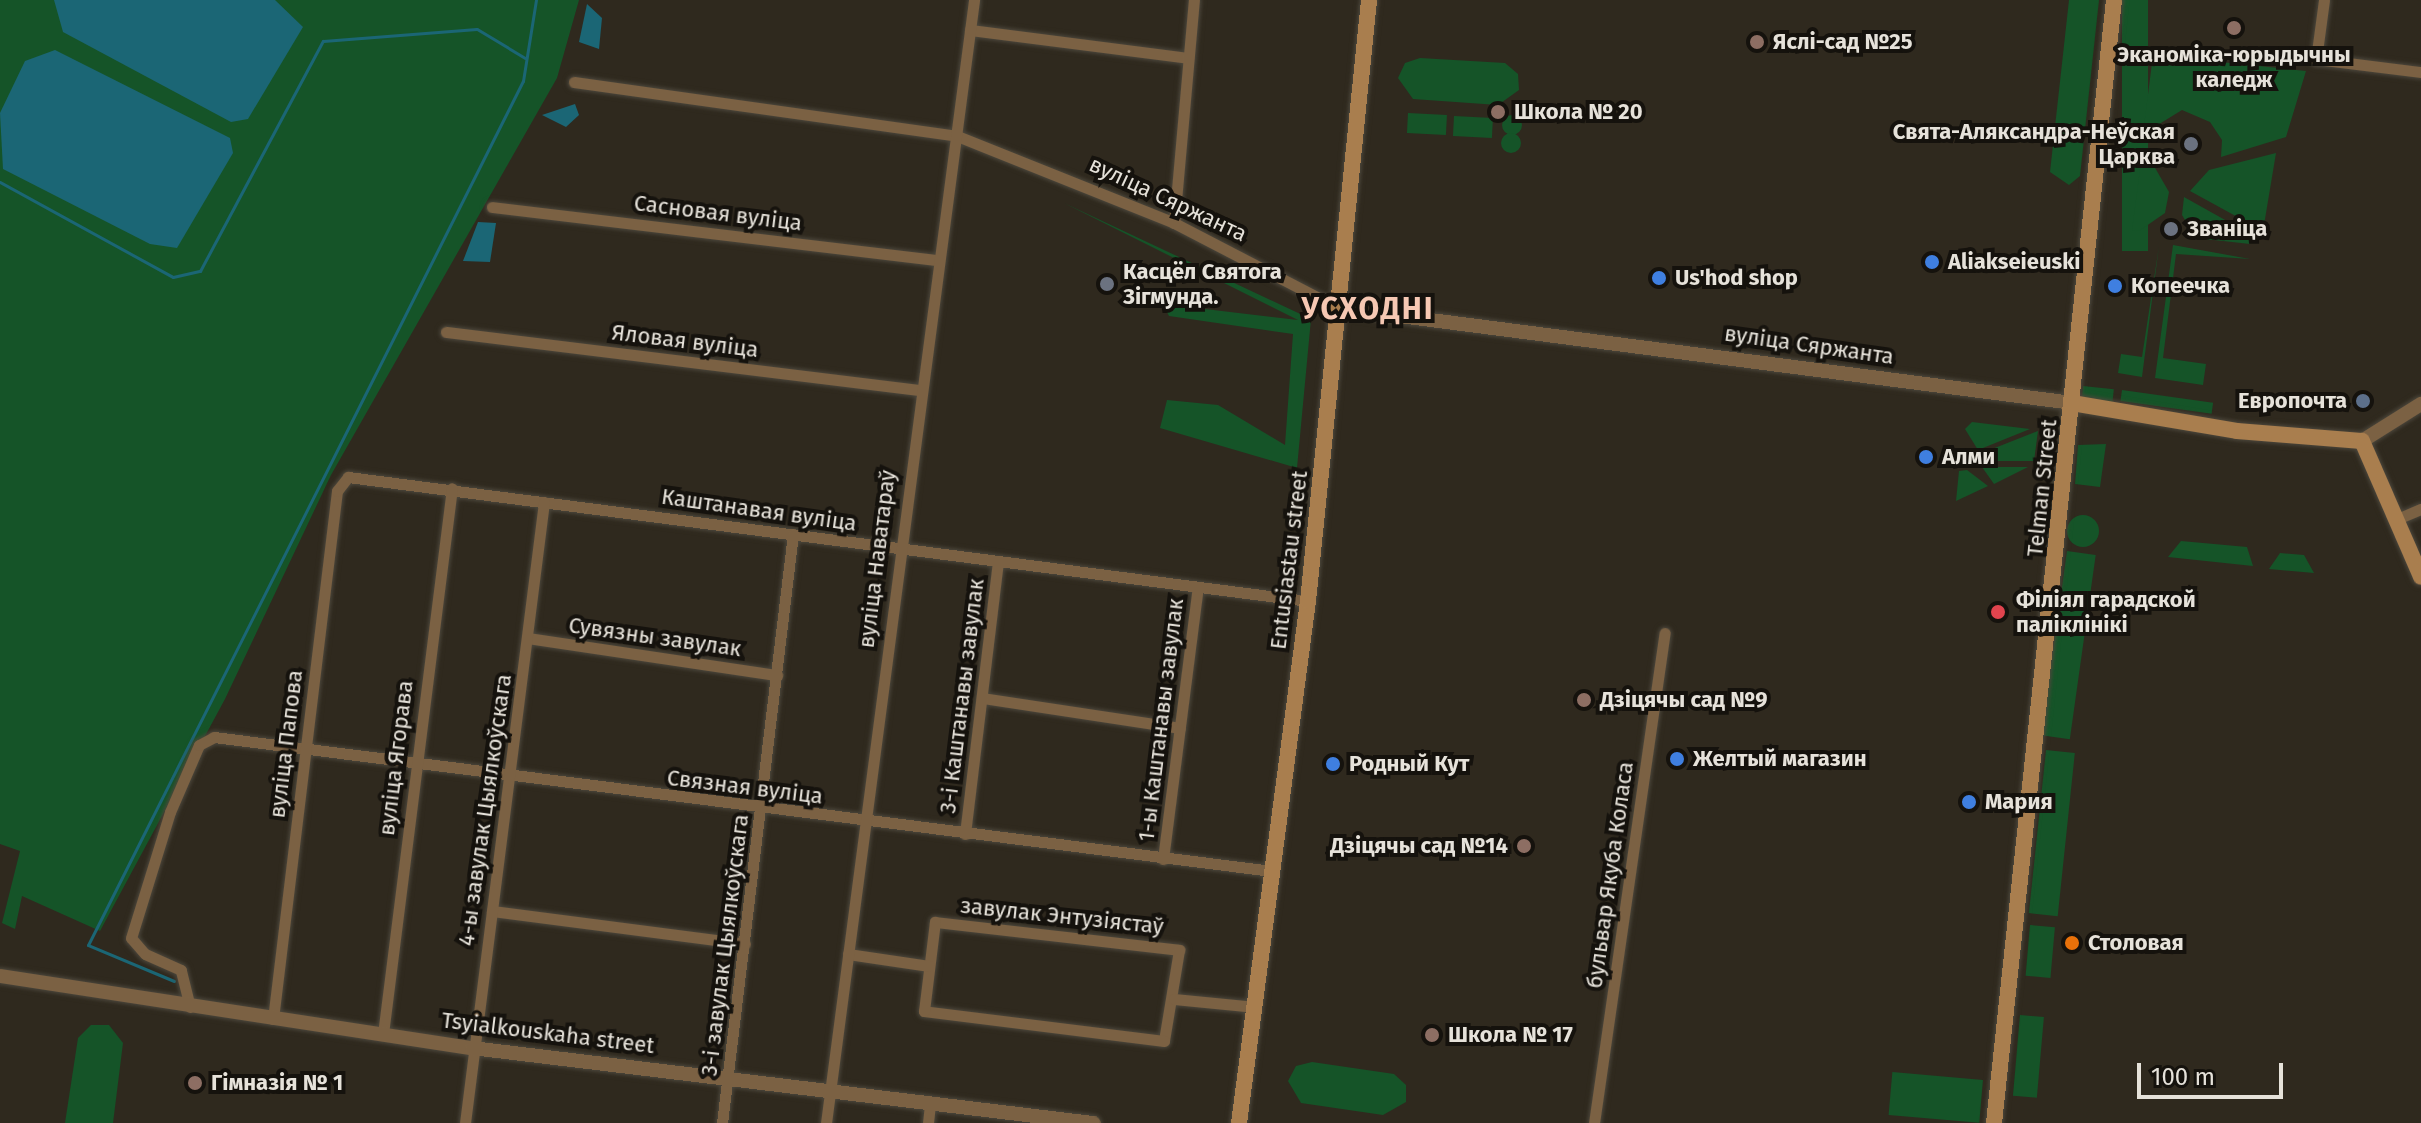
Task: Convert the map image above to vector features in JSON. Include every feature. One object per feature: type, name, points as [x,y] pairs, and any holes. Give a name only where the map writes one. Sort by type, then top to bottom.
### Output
[{"type":"main road","name":"Entusiastau street","points":[[1239,1123],[1308,601],[1369,0]]},
{"type":"main road","name":"Telman Street","points":[[1994,1123],[2114,0]]},
{"type":"main road","points":[[2072,403],[2237,431],[2362,441],[2421,577]]},
{"type":"street","name":"вуліца Наватараў","points":[[826,1123],[866,822],[897,550],[974,0]]},
{"type":"street","points":[[1174,223],[1194,0]]},
{"type":"street","points":[[2324,0],[2316,59],[2421,72]]},
{"type":"street","points":[[970,30],[1188,58]]},
{"type":"street","name":"вуліца Сяржанта","points":[[574,82],[957,136],[1174,223],[1338,308],[2072,403]]},
{"type":"street","name":"Сасновая вуліца","points":[[492,207],[939,260]]},
{"type":"street","name":"Яловая вуліца","points":[[446,332],[919,390]]},
{"type":"street","points":[[2362,441],[2421,404]]},
{"type":"street","name":"Каштанавая вуліца","points":[[348,477],[452,488],[897,550],[1308,601]]},
{"type":"street","name":"вуліца Папова","points":[[273,1019],[337,491],[348,477]]},
{"type":"street","name":"вуліца Ягорава","points":[[383,1034],[452,488]]},
{"type":"street","name":"4-ы завулак Цыялкоўскага","points":[[465,1123],[472,1048],[544,502]]},
{"type":"street","points":[[2397,519],[2421,509]]},
{"type":"street","name":"3-і завулак Цыялкоўскага","points":[[722,1123],[793,534]]},
{"type":"street","name":"3-і Каштанавы завулак","points":[[965,834],[998,562]]},
{"type":"street","name":"1-ы Каштанавы завулак","points":[[1163,859],[1198,587]]},
{"type":"street","name":"бульвар Якуба Коласа","points":[[1594,1123],[1665,633]]},
{"type":"street","name":"Сувязны завулак","points":[[528,638],[777,675]]},
{"type":"street","points":[[982,698],[1180,728]]},
{"type":"street","name":"Связная вуліца","points":[[190,1007],[181,970],[145,954],[131,938],[170,812],[199,745],[214,737],[762,809],[1272,871]]},
{"type":"street","points":[[492,911],[745,944]]},
{"type":"street","name":"завулак Энтузіястаў","points":[[935,922],[1179,950],[1174,999],[1164,1041],[924,1011],[935,922]]},
{"type":"street","points":[[848,954],[929,966]]},
{"type":"street","name":"Tsyialkouskaha street","points":[[0,976],[472,1048],[728,1076],[1093,1123]]},
{"type":"street","points":[[1174,999],[1256,1007]]},
{"type":"street","points":[[928,1123],[930,1104]]},
{"type":"green space","points":[[0,0],[579,0],[557,78],[331,475],[225,699],[100,931],[22,896],[15,929],[2,923],[20,851],[0,844]]},
{"type":"green space","points":[[2069,0],[2099,0],[2080,176],[2069,185],[2050,172]]},
{"type":"green space","points":[[2122,0],[2148,0],[2148,251],[2122,251]]},
{"type":"green space","points":[[2153,55],[2306,71],[2286,137],[2221,157],[2222,140],[2210,122],[2182,110],[2143,134]]},
{"type":"green space","points":[[1420,58],[1505,63],[1518,74],[1519,90],[1498,105],[1413,99],[1398,78],[1405,63]]},
{"type":"green space","points":[[1408,113],[1447,115],[1446,135],[1407,133]]},
{"type":"green space","points":[[1508,115],[1516,115],[1522,125],[1516,135],[1508,135],[1502,129],[1502,121]]},
{"type":"green space","points":[[1454,116],[1493,118],[1492,138],[1453,136]]},
{"type":"green space","points":[[1507,133],[1515,133],[1521,143],[1515,153],[1507,153],[1501,147],[1501,139]]},
{"type":"green space","points":[[2143,147],[2169,192],[2165,213],[2139,231],[2132,230]]},
{"type":"green space","points":[[2276,153],[2263,231],[2190,191],[2209,170]]},
{"type":"green space","points":[[2184,197],[2252,235],[2250,244],[2196,238],[2182,215]]},
{"type":"green space","points":[[1064,203],[1311,319],[1297,468],[1160,428],[1167,400],[1218,405],[1285,445],[1293,334],[1169,316],[1163,304],[1298,320]]},
{"type":"green space","points":[[2173,245],[2250,259],[2176,254],[2163,358],[2206,364],[2203,385],[2155,378]]},
{"type":"green space","points":[[2159,246],[2142,377],[2118,373],[2121,354],[2142,357]]},
{"type":"green space","points":[[2083,386],[2114,389],[2112,402],[2082,399]]},
{"type":"green space","points":[[2122,390],[2213,403],[2212,414],[2120,401]]},
{"type":"green space","points":[[1972,422],[2030,429],[1978,450],[1965,429]]},
{"type":"green space","points":[[2038,431],[2034,461],[1982,461],[1982,453]]},
{"type":"green space","points":[[2106,444],[2100,487],[2075,484],[2078,445]]},
{"type":"green space","points":[[1982,467],[2028,467],[1994,484]]},
{"type":"green space","points":[[1967,470],[1988,486],[1956,501],[1959,471]]},
{"type":"green space","points":[[2083,515],[2094,520],[2099,531],[2094,542],[2083,547],[2072,542],[2067,531],[2072,520]]},
{"type":"green space","points":[[2181,541],[2247,547],[2253,566],[2168,557]]},
{"type":"green space","points":[[2067,551],[2096,555],[2070,739],[2041,735]]},
{"type":"green space","points":[[2280,553],[2304,555],[2314,573],[2269,569]]},
{"type":"green space","points":[[2046,750],[2075,753],[2058,916],[2029,913]]},
{"type":"green space","points":[[2030,925],[2055,927],[2050,978],[2026,976]]},
{"type":"green space","points":[[2020,1015],[2044,1017],[2037,1098],[2013,1096]]},
{"type":"green space","points":[[91,1025],[109,1025],[123,1043],[113,1123],[65,1123],[78,1038]]},
{"type":"green space","points":[[1312,1062],[1394,1074],[1406,1085],[1406,1102],[1383,1115],[1301,1103],[1288,1081],[1296,1066]]},
{"type":"green space","points":[[1892,1072],[1983,1080],[1979,1123],[1889,1115]]},
{"type":"water","points":[[54,0],[275,0],[303,27],[248,119],[231,122],[63,32]]},
{"type":"water","points":[[587,4],[602,18],[599,49],[579,42]]},
{"type":"water","points":[[55,50],[230,138],[233,153],[177,248],[150,244],[3,169],[0,113],[25,61]]},
{"type":"water","points":[[575,104],[579,115],[566,127],[542,115]]},
{"type":"water","points":[[478,222],[496,223],[490,262],[463,261]]},
{"type":"waterway","points":[[174,981],[88,945],[523,81],[536,0]]},
{"type":"waterway","points":[[0,182],[173,277],[200,271],[323,41],[477,29],[525,58]]},
{"type":"place","name":"Эканоміка-юрыдычны каледж","points":[[2234,28]]},
{"type":"place","name":"Яслі-сад №25","points":[[1757,42]]},
{"type":"place","name":"Школа № 20","points":[[1498,112]]},
{"type":"place","name":"Свята-Аляксандра-Неўская Царква","points":[[2191,144]]},
{"type":"place","name":"Званіца","points":[[2171,229]]},
{"type":"place","name":"Aliakseieuski","points":[[1932,262]]},
{"type":"place","name":"Us'hod shop","points":[[1659,278]]},
{"type":"place","name":"Касцёл Святога Зігмунда.","points":[[1107,284]]},
{"type":"place","name":"Копеечка","points":[[2115,286]]},
{"type":"place","name":"Европочта","points":[[2363,401]]},
{"type":"place","name":"Алми","points":[[1926,457]]},
{"type":"place","name":"Філіял гарадской паліклінікі","points":[[1998,612]]},
{"type":"place","name":"Дзіцячы сад №9","points":[[1584,700]]},
{"type":"place","name":"Желтый магазин","points":[[1677,759]]},
{"type":"place","name":"Родный Кут","points":[[1333,764]]},
{"type":"place","name":"Мария","points":[[1969,802]]},
{"type":"place","name":"Дзіцячы сад №14","points":[[1524,846]]},
{"type":"place","name":"Столовая","points":[[2072,943]]},
{"type":"place","name":"Школа № 17","points":[[1432,1035]]},
{"type":"place","name":"Гімназія № 1","points":[[195,1083]]},
{"type":"district","name":"УСХОДНІ","points":[[1368,309]]}]
